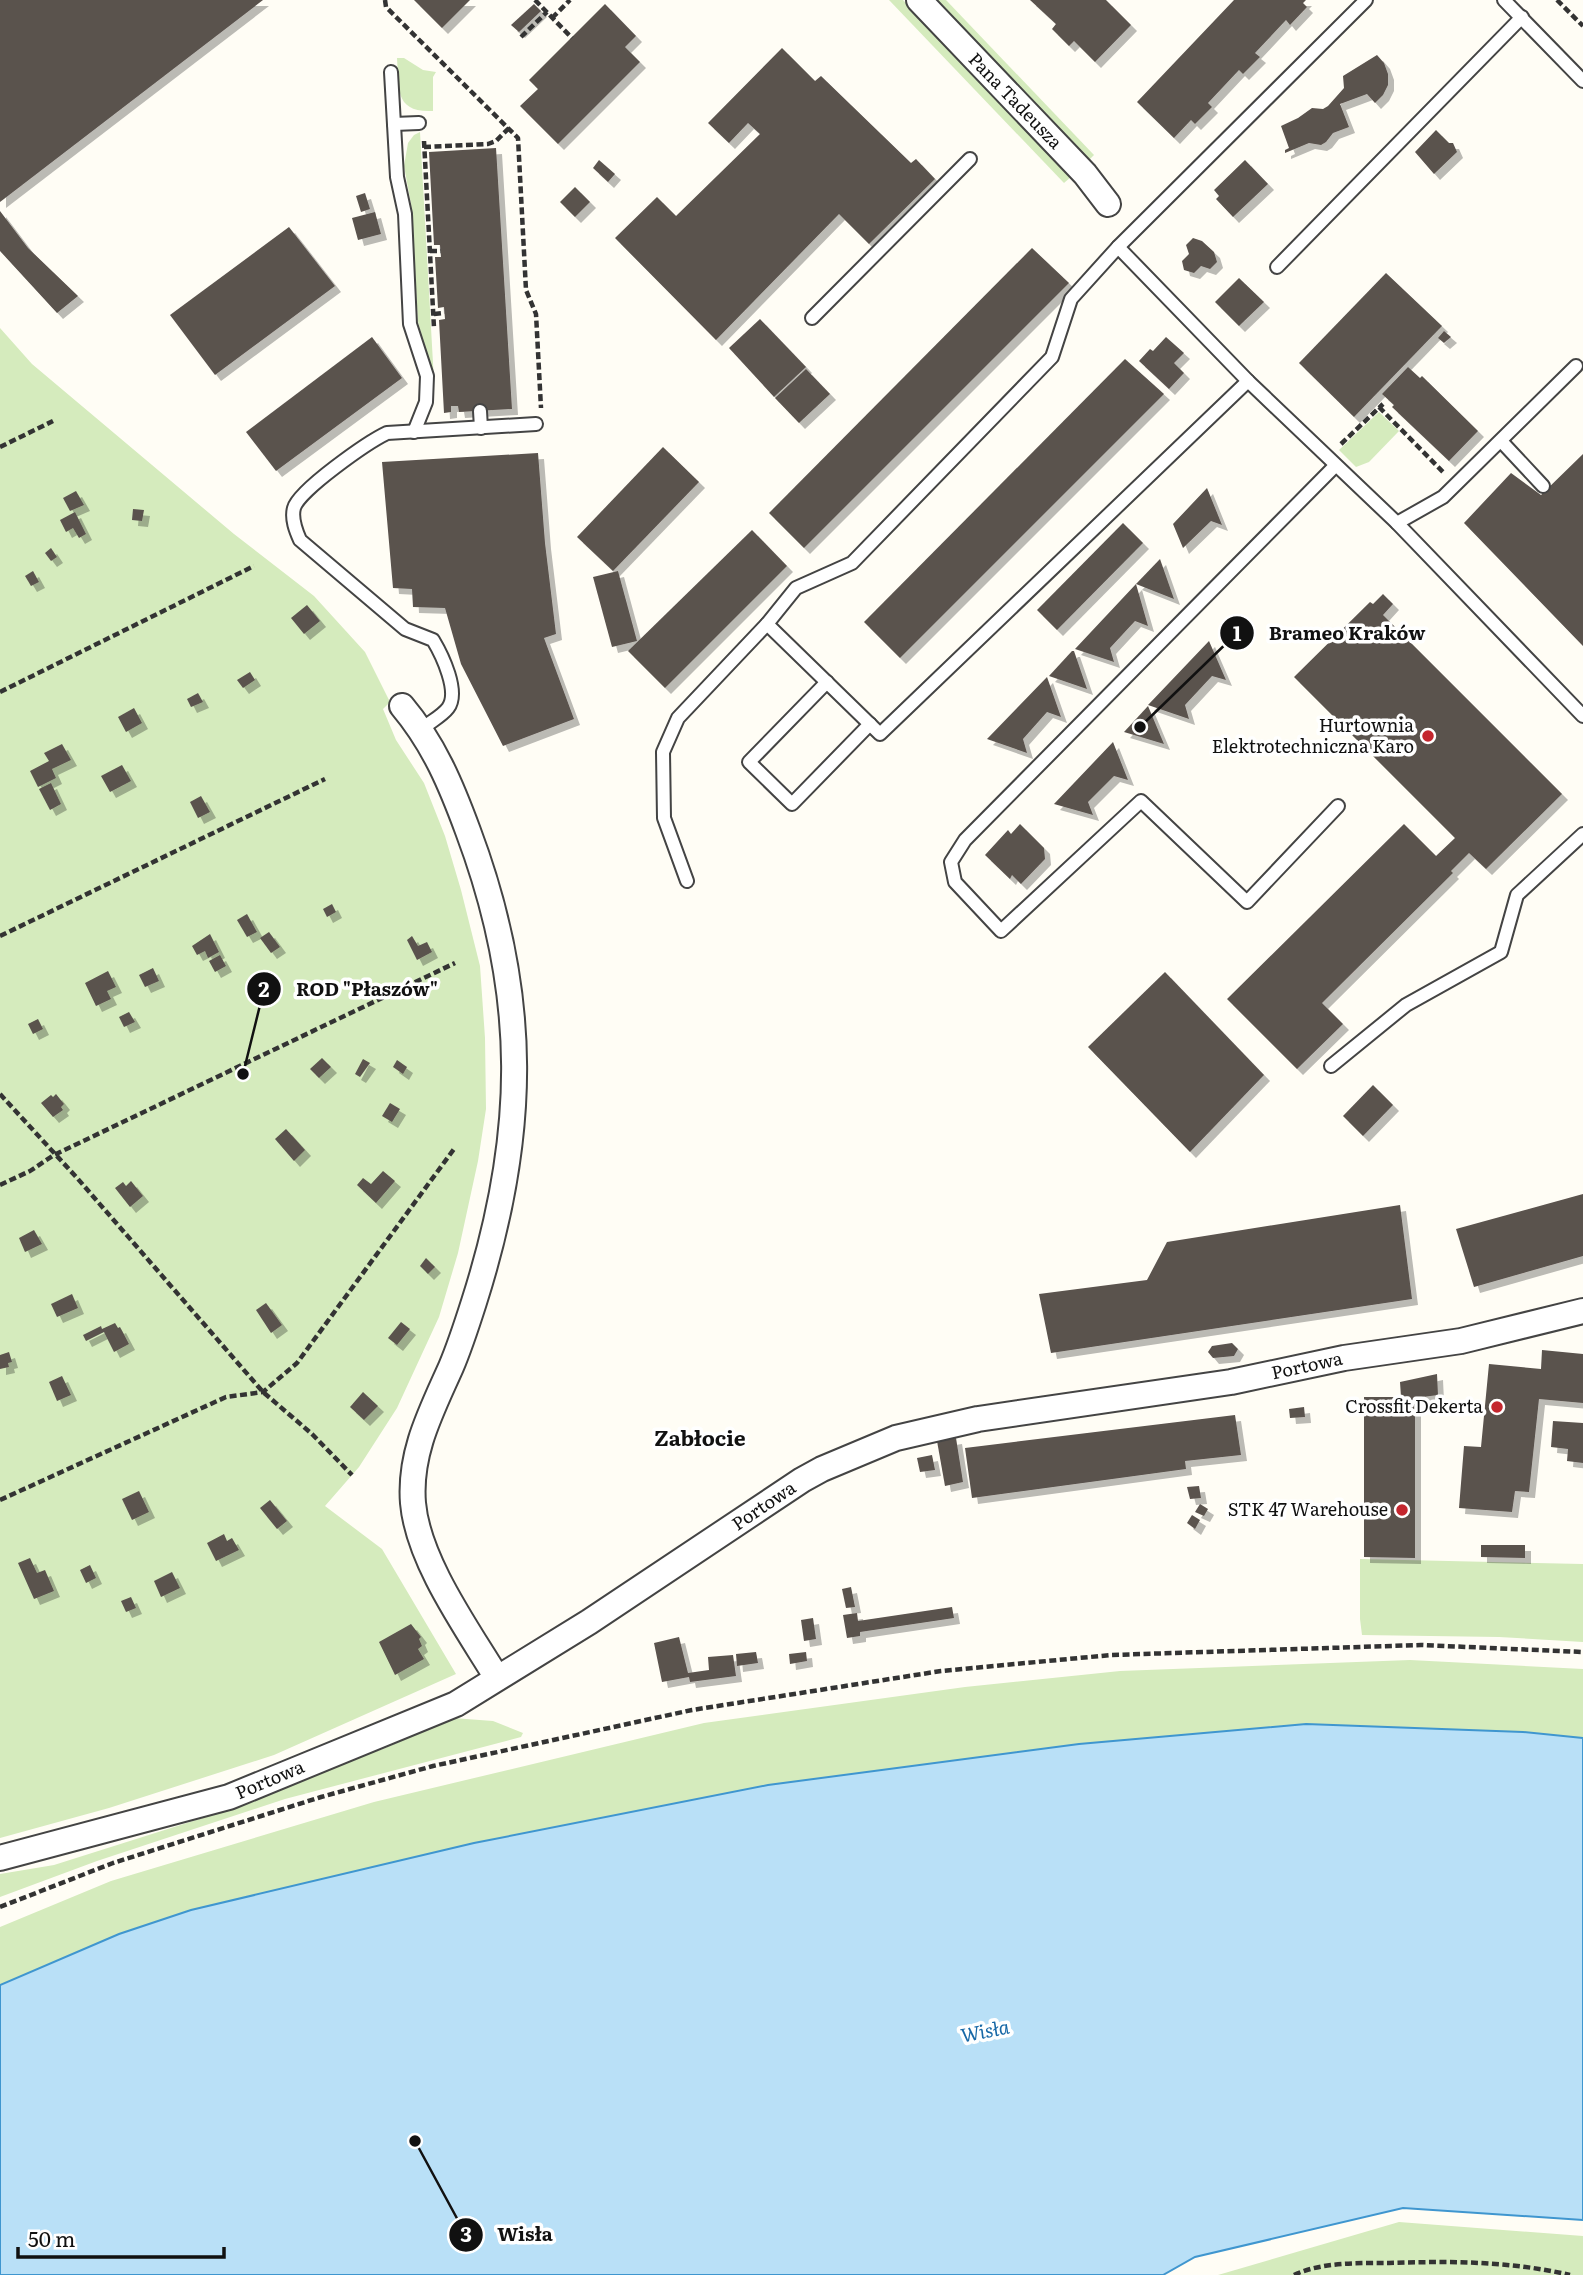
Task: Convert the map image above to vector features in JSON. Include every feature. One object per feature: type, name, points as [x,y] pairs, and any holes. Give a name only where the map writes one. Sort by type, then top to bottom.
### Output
[{"type":"street","name":"Pana Tadeusza","points":[[919,0],[1085,174],[1108,204]]},
{"type":"street","points":[[402,706],[422,729],[458,804],[498,922],[512,1016],[514,1099],[511,1147],[501,1205],[486,1265],[467,1323],[420,1440],[414,1463],[413,1505],[422,1540],[442,1585],[498,1678]]},
{"type":"street","name":"Portowa","points":[[0,1858],[229,1797],[456,1704],[589,1622],[802,1480],[896,1438],[978,1419],[1231,1382],[1344,1358],[1461,1341],[1583,1311]]},
{"type":"lane","points":[[687,881],[664,818],[663,752],[678,718],[767,624],[796,588],[852,563],[1052,357],[1071,299],[1118,247],[1366,0]]},
{"type":"lane","points":[[1503,0],[1583,80]]},
{"type":"lane","points":[[1277,267],[1522,17]]},
{"type":"lane","points":[[391,72],[397,177],[405,214],[410,324],[428,376],[426,402],[414,432]]},
{"type":"lane","points":[[394,124],[421,129]]},
{"type":"lane","points":[[812,318],[970,159]]},
{"type":"lane","points":[[1118,247],[1248,381],[1396,523],[1583,716]]},
{"type":"lane","points":[[1396,523],[1443,497],[1581,366]]},
{"type":"lane","points":[[767,624],[880,734],[1248,381]]},
{"type":"lane","points":[[480,411],[481,428]]},
{"type":"lane","points":[[422,729],[447,710],[453,700],[442,654],[433,639],[405,629],[300,540],[294,525],[293,509],[301,495],[372,441],[387,433],[536,424]]},
{"type":"lane","points":[[1501,441],[1543,486]]},
{"type":"lane","points":[[1335,466],[965,840],[951,862],[955,882],[1001,931],[1141,801],[1247,902],[1338,806]]},
{"type":"lane","points":[[827,682],[749,762],[792,804],[870,724]]},
{"type":"lane","points":[[1331,1066],[1406,1005],[1502,952],[1517,895],[1583,834]]},
{"type":"path","points":[[385,0],[386,7],[518,138],[526,290],[536,314],[541,410]]},
{"type":"path","points":[[535,0],[572,37]]},
{"type":"path","points":[[552,18],[570,0]]},
{"type":"path","points":[[1557,0],[1583,26]]},
{"type":"path","points":[[520,37],[547,12]]},
{"type":"path","points":[[424,146],[488,144],[496,141],[509,128]]},
{"type":"path","points":[[421,129],[435,340]]},
{"type":"path","points":[[430,251],[441,251]]},
{"type":"path","points":[[433,314],[444,313]]},
{"type":"path","points":[[1335,466],[1337,448],[1381,405],[1447,476],[1458,483]]},
{"type":"path","points":[[0,447],[53,421]]},
{"type":"path","points":[[0,692],[254,566]]},
{"type":"path","points":[[0,936],[325,779]]},
{"type":"path","points":[[0,1185],[30,1171],[54,1155],[455,962]]},
{"type":"path","points":[[0,1094],[78,1179],[263,1392],[313,1434],[352,1475]]},
{"type":"path","points":[[0,1500],[226,1397],[263,1392],[297,1363],[454,1149]]},
{"type":"path","points":[[0,1907],[113,1863],[321,1797],[433,1766],[691,1710],[941,1671],[1111,1655],[1420,1645],[1583,1652]]},
{"type":"path","points":[[1293,2275],[1306,2269],[1357,2263],[1473,2261],[1570,2275]]},
{"type":"green space","points":[[889,0],[903,0],[1072,176],[1064,183]]},
{"type":"green space","points":[[934,0],[946,0],[1094,155],[1087,162]]},
{"type":"green space","points":[[397,58],[404,58],[423,70],[436,72],[433,77],[433,111],[420,111],[405,103],[399,88]]},
{"type":"green space","points":[[420,132],[434,381],[418,322],[411,204],[404,166],[408,143]]},
{"type":"green space","points":[[0,328],[32,364],[234,534],[314,596],[365,652],[390,702],[383,709],[396,740],[424,783],[445,836],[461,890],[480,966],[486,1109],[458,1253],[439,1317],[397,1408],[359,1467],[325,1506],[382,1549],[456,1674],[274,1755],[109,1808],[0,1838]]},
{"type":"green space","points":[[1379,412],[1399,431],[1369,462],[1356,467],[1339,450]]},
{"type":"green space","points":[[1360,1559],[1583,1564],[1583,1642],[1499,1637],[1362,1635]]},
{"type":"green space","points":[[1410,1660],[1583,1669],[1583,1738],[1523,1732],[1306,1724],[1079,1744],[768,1785],[474,1843],[191,1910],[119,1934],[0,1985],[0,1927],[111,1881],[374,1802],[704,1723],[965,1687],[1120,1671]]},
{"type":"green space","points":[[453,1718],[493,1721],[523,1733],[521,1737],[285,1799],[97,1861],[0,1897],[0,1874],[54,1865],[212,1815],[260,1790],[383,1749]]},
{"type":"green space","points":[[1399,2222],[1583,2236],[1583,2275],[1218,2275]]},
{"type":"water","points":[[1306,1724],[1523,1732],[1583,1738],[1583,2220],[1403,2208],[1195,2257],[1163,2275],[0,2275],[0,1985],[119,1934],[191,1910],[474,1843],[768,1785],[1079,1744]]},
{"type":"building","points":[[0,0],[263,0],[0,202]]},
{"type":"building","points":[[414,0],[470,0],[442,28]]},
{"type":"building","points":[[1030,0],[1106,0],[1131,25],[1095,62],[1074,41],[1069,46],[1052,29],[1056,24]]},
{"type":"building","points":[[1234,0],[1306,0],[1303,3],[1307,7],[1290,25],[1286,20],[1255,53],[1260,57],[1243,74],[1239,70],[1208,103],[1212,107],[1195,124],[1191,120],[1174,138],[1137,102]]},
{"type":"building","points":[[534,4],[541,11],[519,32],[511,25]]},
{"type":"building","points":[[605,4],[636,36],[625,47],[640,62],[558,144],[520,106],[538,89],[529,80]]},
{"type":"building","points":[[782,48],[815,81],[821,76],[911,163],[916,159],[935,179],[869,244],[839,214],[716,340],[615,238],[657,197],[676,216],[760,134],[748,123],[729,143],[708,123]]},
{"type":"building","points":[[1377,55],[1388,74],[1388,85],[1383,95],[1375,103],[1367,94],[1340,104],[1349,127],[1333,133],[1321,145],[1309,143],[1285,153],[1289,148],[1281,126],[1312,108],[1323,109],[1328,106],[1344,88],[1343,76]]},
{"type":"building","points":[[1436,130],[1449,143],[1453,143],[1457,152],[1434,174],[1415,152]]},
{"type":"building","points":[[496,148],[512,409],[459,412],[458,406],[451,406],[451,412],[444,413],[439,320],[445,319],[444,307],[438,308],[435,257],[441,257],[440,245],[434,245],[429,152]]},
{"type":"building","points":[[599,160],[615,174],[608,182],[593,168]]},
{"type":"building","points":[[1245,160],[1268,184],[1233,217],[1216,199],[1219,196],[1214,190]]},
{"type":"building","points":[[575,187],[590,202],[575,217],[560,202]]},
{"type":"building","points":[[365,193],[370,209],[361,212],[356,196]]},
{"type":"building","points":[[0,211],[28,248],[78,296],[57,313],[0,251]]},
{"type":"building","points":[[375,212],[381,234],[358,240],[352,218]]},
{"type":"building","points":[[289,227],[335,286],[215,375],[170,315]]},
{"type":"building","points":[[1193,238],[1202,241],[1214,252],[1217,262],[1210,269],[1201,266],[1194,273],[1184,270],[1182,261],[1189,254],[1186,245]]},
{"type":"building","points":[[1032,248],[1069,283],[804,548],[769,513]]},
{"type":"building","points":[[1386,273],[1442,326],[1354,417],[1299,363]]},
{"type":"building","points":[[1239,278],[1264,302],[1239,326],[1215,302]]},
{"type":"building","points":[[760,319],[806,367],[774,397],[729,348]]},
{"type":"building","points":[[1444,331],[1451,337],[1444,343],[1438,338]]},
{"type":"building","points":[[372,337],[402,378],[276,471],[246,432]]},
{"type":"building","points":[[1166,337],[1184,353],[1174,363],[1184,373],[1169,389],[1139,361]]},
{"type":"building","points":[[1125,359],[1164,394],[900,658],[864,622]]},
{"type":"building","points":[[1408,367],[1420,378],[1422,376],[1478,431],[1449,461],[1392,407],[1394,405],[1382,394]]},
{"type":"building","points":[[806,369],[830,394],[799,423],[775,398]]},
{"type":"building","points":[[663,447],[699,482],[613,571],[577,537]]},
{"type":"building","points":[[538,453],[556,634],[544,638],[574,719],[503,746],[461,664],[445,608],[413,607],[412,589],[393,588],[382,462]]},
{"type":"building","points":[[1583,454],[1583,646],[1464,523],[1511,473],[1541,495]]},
{"type":"building","points":[[1207,488],[1222,525],[1211,521],[1183,548],[1173,524]]},
{"type":"building","points":[[76,491],[84,505],[70,511],[63,498]]},
{"type":"building","points":[[133,509],[144,510],[142,521],[132,520]]},
{"type":"building","points":[[75,512],[86,534],[79,538],[73,528],[66,532],[60,520]]},
{"type":"building","points":[[1123,523],[1143,543],[1057,630],[1037,610]]},
{"type":"building","points":[[752,530],[787,566],[665,688],[628,651]]},
{"type":"building","points":[[51,548],[57,557],[51,561],[45,553]]},
{"type":"building","points":[[1160,559],[1174,599],[1136,584]]},
{"type":"building","points":[[33,571],[39,582],[31,586],[25,576]]},
{"type":"building","points":[[618,571],[637,641],[612,647],[593,577]]},
{"type":"building","points":[[1136,584],[1148,626],[1135,621],[1110,648],[1114,662],[1075,649]]},
{"type":"building","points":[[1383,594],[1393,604],[1383,615],[1562,794],[1486,869],[1469,853],[1451,871],[1453,873],[1322,1003],[1343,1024],[1297,1069],[1227,999],[1404,824],[1436,856],[1455,838],[1294,677],[1370,602],[1373,604]]},
{"type":"building","points":[[307,605],[320,621],[304,634],[291,618]]},
{"type":"building","points":[[1209,641],[1226,680],[1212,676],[1185,705],[1189,719],[1148,705]]},
{"type":"building","points":[[1074,651],[1087,689],[1049,676]]},
{"type":"building","points":[[250,672],[255,680],[243,688],[237,680]]},
{"type":"building","points":[[1047,677],[1061,717],[1047,712],[1023,739],[1027,753],[987,739]]},
{"type":"building","points":[[198,693],[203,702],[191,707],[187,699]]},
{"type":"building","points":[[1148,706],[1164,744],[1124,732]]},
{"type":"building","points":[[134,708],[142,723],[126,732],[118,717]]},
{"type":"building","points":[[1113,742],[1128,780],[1114,776],[1088,802],[1093,815],[1054,804]]},
{"type":"building","points":[[62,744],[71,760],[52,769],[56,778],[38,787],[30,771],[49,761],[44,753]]},
{"type":"building","points":[[122,765],[131,781],[110,792],[101,776]]},
{"type":"building","points":[[51,783],[61,804],[50,810],[39,789]]},
{"type":"building","points":[[201,796],[210,812],[198,818],[190,802]]},
{"type":"building","points":[[1020,824],[1044,848],[1045,859],[1021,884],[1012,875],[1010,879],[985,855],[1008,830],[1011,834]]},
{"type":"building","points":[[332,904],[336,912],[327,917],[323,909]]},
{"type":"building","points":[[247,914],[257,932],[247,937],[237,920]]},
{"type":"building","points":[[269,932],[280,947],[271,953],[260,938]]},
{"type":"building","points":[[210,934],[219,952],[208,958],[205,951],[197,955],[192,946]]},
{"type":"building","points":[[412,936],[418,946],[427,942],[432,952],[417,960],[407,940]]},
{"type":"building","points":[[220,955],[226,966],[215,972],[209,961]]},
{"type":"building","points":[[153,968],[159,981],[145,987],[139,975]]},
{"type":"building","points":[[108,971],[116,987],[107,991],[111,999],[96,1006],[85,983]]},
{"type":"building","points":[[1165,972],[1264,1075],[1190,1152],[1088,1047]]},
{"type":"building","points":[[129,1012],[135,1022],[124,1027],[119,1017]]},
{"type":"building","points":[[38,1019],[43,1029],[33,1034],[28,1024]]},
{"type":"building","points":[[322,1058],[331,1067],[319,1078],[310,1069]]},
{"type":"building","points":[[363,1059],[370,1063],[360,1077],[355,1074]]},
{"type":"building","points":[[397,1060],[407,1067],[403,1074],[393,1067]]},
{"type":"building","points":[[1373,1085],[1393,1105],[1363,1136],[1343,1116]]},
{"type":"building","points":[[56,1094],[64,1104],[61,1107],[63,1110],[53,1117],[41,1103]]},
{"type":"building","points":[[390,1103],[400,1109],[392,1122],[382,1116]]},
{"type":"building","points":[[286,1129],[305,1150],[294,1161],[275,1139]]},
{"type":"building","points":[[383,1171],[395,1181],[376,1203],[357,1185],[363,1178],[371,1184]]},
{"type":"building","points":[[131,1181],[143,1196],[130,1207],[115,1188],[123,1182],[126,1186]]},
{"type":"building","points":[[1583,1194],[1583,1256],[1474,1287],[1456,1229]]},
{"type":"building","points":[[1400,1205],[1412,1299],[1051,1353],[1039,1294],[1147,1280],[1167,1242]]},
{"type":"building","points":[[34,1230],[42,1244],[25,1252],[19,1238]]},
{"type":"building","points":[[426,1258],[435,1267],[428,1274],[420,1266]]},
{"type":"building","points":[[72,1294],[78,1308],[57,1317],[51,1304]]},
{"type":"building","points":[[266,1303],[282,1325],[271,1333],[256,1310]]},
{"type":"building","points":[[401,1322],[410,1329],[397,1345],[388,1338]]},
{"type":"building","points":[[115,1323],[129,1344],[114,1352],[104,1332],[86,1341],[83,1335],[101,1326],[102,1329]]},
{"type":"building","points":[[1232,1343],[1238,1349],[1234,1356],[1213,1358],[1208,1352],[1212,1346]]},
{"type":"building","points":[[1542,1350],[1583,1354],[1583,1403],[1539,1399],[1529,1492],[1515,1491],[1512,1512],[1459,1508],[1464,1446],[1481,1447],[1489,1364],[1541,1369]]},
{"type":"building","points":[[9,1352],[12,1362],[8,1363],[9,1367],[0,1369],[0,1355]]},
{"type":"building","points":[[1437,1374],[1438,1395],[1415,1398],[1415,1558],[1364,1557],[1364,1397],[1401,1397],[1400,1382]]},
{"type":"building","points":[[62,1376],[71,1395],[57,1401],[49,1382]]},
{"type":"building","points":[[363,1392],[378,1406],[364,1420],[350,1407]]},
{"type":"building","points":[[1304,1407],[1305,1417],[1290,1418],[1289,1409]]},
{"type":"building","points":[[1235,1415],[1241,1455],[1185,1461],[1186,1469],[972,1498],[965,1448]]},
{"type":"building","points":[[1553,1421],[1583,1423],[1583,1463],[1567,1461],[1568,1449],[1551,1447]]},
{"type":"building","points":[[956,1438],[963,1482],[945,1486],[937,1441]]},
{"type":"building","points":[[932,1455],[935,1470],[920,1472],[917,1458]]},
{"type":"building","points":[[1199,1486],[1201,1498],[1190,1499],[1187,1487]]},
{"type":"building","points":[[139,1491],[149,1512],[132,1520],[122,1499]]},
{"type":"building","points":[[270,1500],[287,1521],[277,1529],[260,1508]]},
{"type":"building","points":[[1200,1504],[1208,1509],[1204,1516],[1195,1512]]},
{"type":"building","points":[[1192,1515],[1200,1520],[1195,1529],[1187,1523]]},
{"type":"building","points":[[224,1534],[227,1541],[232,1538],[239,1550],[216,1561],[207,1543]]},
{"type":"building","points":[[1481,1545],[1525,1545],[1525,1558],[1481,1557]]},
{"type":"building","points":[[30,1558],[37,1573],[45,1570],[54,1591],[34,1599],[18,1563]]},
{"type":"building","points":[[90,1565],[96,1578],[86,1583],[80,1570]]},
{"type":"building","points":[[172,1572],[180,1588],[161,1597],[154,1581]]},
{"type":"building","points":[[851,1587],[855,1607],[846,1608],[842,1589]]},
{"type":"building","points":[[131,1597],[136,1608],[126,1612],[121,1601]]},
{"type":"building","points":[[952,1607],[954,1618],[860,1632],[860,1636],[847,1638],[843,1615],[857,1613],[858,1621]]},
{"type":"building","points":[[813,1618],[816,1639],[804,1641],[801,1620]]},
{"type":"building","points":[[411,1624],[421,1637],[419,1639],[422,1646],[418,1649],[424,1659],[395,1675],[379,1642]]},
{"type":"building","points":[[679,1637],[688,1673],[709,1670],[708,1657],[733,1655],[736,1676],[690,1682],[689,1677],[662,1682],[654,1643]]},
{"type":"building","points":[[756,1652],[758,1663],[737,1666],[736,1654]]},
{"type":"building","points":[[806,1652],[807,1661],[790,1664],[789,1654]]},
{"type":"place","name":"Brameo Kraków","points":[[1140,727]]},
{"type":"place","name":"Hurtownia Elektrotechniczna Karo","points":[[1428,736]]},
{"type":"place","name":"ROD \"Płaszów\"","points":[[243,1074]]},
{"type":"place","name":"Crossfit Dekerta","points":[[1497,1407]]},
{"type":"place","name":"STK 47 Warehouse","points":[[1402,1510]]},
{"type":"place","name":"Wisła","points":[[415,2141]]},
{"type":"district","name":"Zabłocie","points":[[700,1439]]}]
